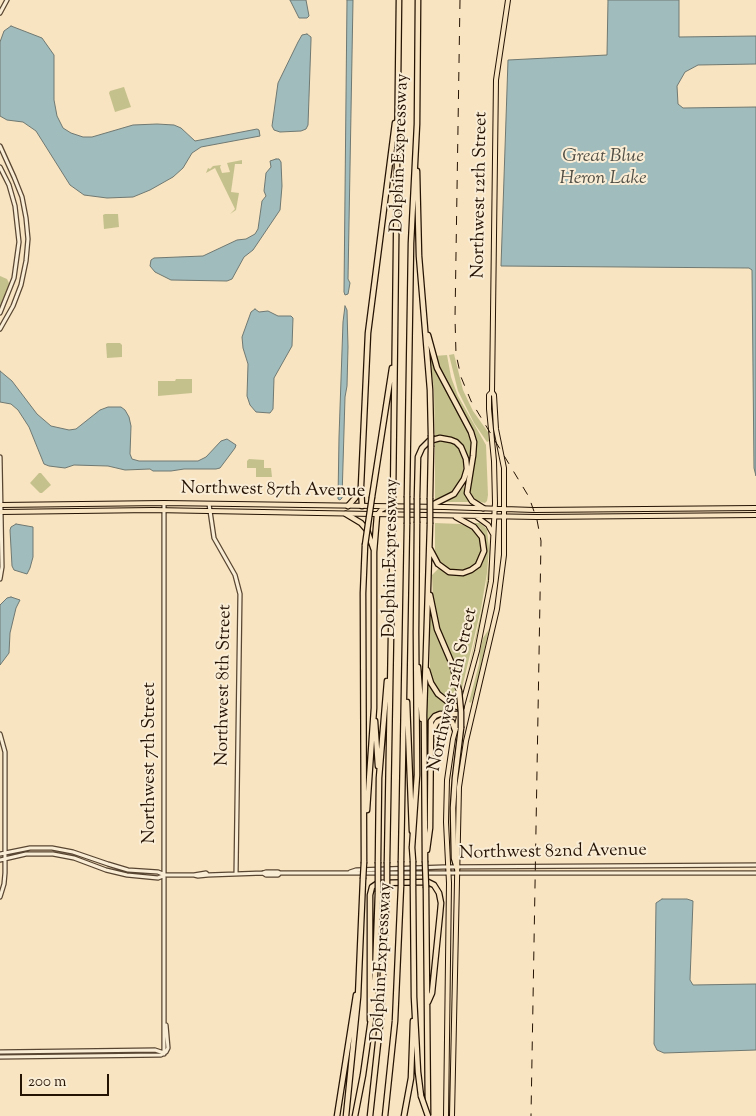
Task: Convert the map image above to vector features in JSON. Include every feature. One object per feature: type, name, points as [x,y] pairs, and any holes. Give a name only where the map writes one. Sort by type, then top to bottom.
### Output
[{"type":"highway","name":"Dolphin Expressway","points":[[370,1116],[381,1016],[387,886],[399,0]]},
{"type":"highway","name":"Dolphin Expressway","points":[[385,1116],[395,1021],[402,862],[411,243],[417,124],[418,0]]},
{"type":"highway","points":[[362,506],[361,486],[368,333],[384,218],[392,132],[397,114]]},
{"type":"highway","points":[[417,124],[418,220],[422,308],[430,390],[431,435],[424,737],[428,1002],[427,1116]]},
{"type":"highway","points":[[422,308],[425,315],[430,348],[435,362],[467,421],[472,435],[473,456],[467,491],[470,499],[482,508]]},
{"type":"highway","points":[[346,1114],[359,974],[364,862],[363,593],[365,545],[395,352]]},
{"type":"highway","points":[[412,848],[417,775],[418,457],[422,448],[429,441],[440,438],[451,440],[461,447],[466,459],[464,479],[454,494],[430,506]]},
{"type":"highway","points":[[348,506],[355,498],[361,486]]},
{"type":"highway","points":[[346,514],[359,522],[367,530],[374,552]]},
{"type":"highway","points":[[365,829],[370,783],[374,708],[374,552],[377,515]]},
{"type":"highway","points":[[429,548],[438,564],[450,572],[463,573],[478,565],[484,551],[482,537],[474,527],[456,517]]},
{"type":"highway","points":[[428,584],[438,629],[452,664],[462,712],[454,778],[453,808],[454,858],[457,871]]},
{"type":"highway","points":[[416,632],[424,737]]},
{"type":"highway","points":[[426,657],[428,675],[434,688],[444,700],[461,708]]},
{"type":"highway","points":[[355,1116],[363,1075],[375,975],[379,778],[384,704],[390,658]]},
{"type":"highway","points":[[405,660],[413,861],[414,997],[418,1072],[421,1096],[427,1116]]},
{"type":"highway","points":[[374,708],[379,778]]},
{"type":"highway","points":[[425,861],[430,828],[430,731],[432,721],[438,715],[459,714]]},
{"type":"highway","points":[[430,731],[437,722],[443,719],[452,722],[455,730]]},
{"type":"highway","points":[[370,1020],[370,895],[372,887],[378,883],[428,882],[434,885],[439,893],[441,911],[432,993],[428,1002]]},
{"type":"highway","points":[[337,1116],[359,974]]},
{"type":"highway","points":[[404,1116],[411,1078],[414,997]]},
{"type":"main road","name":"Northwest 12th Street","points":[[452,1116],[459,787],[462,761],[493,626],[502,575],[504,468],[496,424],[494,395],[492,392],[496,80],[508,0]]},
{"type":"main road","name":"Northwest 12th Street","points":[[446,1116],[448,868],[446,800],[448,768],[455,730],[483,624],[492,581],[495,509],[494,461],[489,395],[492,392]]},
{"type":"main road","name":"Northwest 87th Avenue","points":[[1,505],[164,503],[430,506],[495,509],[756,508]]},
{"type":"main road","points":[[50,504],[50,512]]},
{"type":"main road","points":[[362,506],[364,511],[371,515]]},
{"type":"main road","points":[[377,515],[388,506]]},
{"type":"main road","name":"Northwest 87th Avenue","points":[[0,512],[164,510],[456,517],[756,516]]},
{"type":"main road","points":[[476,517],[490,526],[494,538]]},
{"type":"main road","points":[[483,624],[493,626]]},
{"type":"street","points":[[0,13],[7,0]]},
{"type":"street","points":[[0,146],[18,187],[25,212],[28,244],[23,276],[11,311],[0,330]]},
{"type":"street","points":[[0,166],[12,196],[18,222],[18,252],[14,278],[0,312]]},
{"type":"street","points":[[14,278],[23,276]]},
{"type":"street","points":[[3,306],[11,311]]},
{"type":"street","points":[[0,457],[0,576]]},
{"type":"street","name":"Northwest 7th Street","points":[[164,503],[166,1042],[164,1054]]},
{"type":"street","name":"Northwest 8th Street","points":[[209,504],[215,542],[235,575],[240,594],[236,874]]},
{"type":"street","points":[[0,734],[5,751],[5,882],[0,897]]},
{"type":"street","name":"Northwest 82nd Avenue","points":[[0,854],[30,848],[57,849],[78,853],[118,868],[158,872],[165,875]]},
{"type":"street","name":"Northwest 82nd Avenue","points":[[0,860],[31,854],[53,854],[74,858],[124,875],[155,878],[165,875],[198,876],[263,873],[266,875],[278,875],[280,873],[448,868],[457,871],[756,873]]},
{"type":"street","name":"Northwest 82nd Avenue","points":[[350,872],[356,874],[448,873],[457,871],[756,865]]},
{"type":"street","name":"Northwest 7th Street","points":[[164,1054],[168,1048],[164,1036],[165,1022]]},
{"type":"street","points":[[155,1050],[166,1042]]},
{"type":"street","points":[[0,1052],[155,1050],[164,1054]]},
{"type":"street","points":[[0,1057],[164,1054]]},
{"type":"shaded area","points":[[124,87],[131,107],[115,112],[109,93]]},
{"type":"shaded area","points":[[242,160],[242,164],[235,164],[231,192],[239,193],[236,210],[230,214],[235,209],[215,168],[206,173],[208,168],[221,165],[222,173],[230,172],[227,163]]},
{"type":"shaded area","points":[[118,214],[119,227],[104,229],[103,215]]},
{"type":"shaded area","points":[[0,276],[7,279],[10,285],[0,309]]},
{"type":"shaded area","points":[[107,343],[120,343],[122,345],[122,357],[107,358]]},
{"type":"shaded area","points":[[430,354],[466,424],[472,442],[470,465],[468,465],[467,458],[453,439],[443,436],[435,437],[434,392]]},
{"type":"shaded area","points":[[454,354],[463,390],[473,411],[488,432],[489,441],[487,442],[474,423],[458,391],[449,355]]},
{"type":"shaded area","points":[[447,355],[451,377],[458,396],[486,445],[488,495],[485,503],[477,501],[469,493],[475,438],[471,425],[443,376],[434,356]]},
{"type":"shaded area","points":[[176,379],[192,379],[192,393],[158,396],[158,381],[175,381]]},
{"type":"shaded area","points":[[435,440],[448,440],[456,445],[463,457],[465,467],[457,490],[442,499],[435,500]]},
{"type":"shaded area","points":[[249,459],[264,460],[264,468],[271,468],[272,477],[256,477],[256,468],[247,468],[247,461]]},
{"type":"shaded area","points":[[39,473],[51,485],[42,493],[30,483]]},
{"type":"shaded area","points":[[464,486],[469,502],[446,502],[458,494]]},
{"type":"shaded area","points":[[435,523],[460,524],[472,528],[481,539],[482,551],[477,563],[466,571],[451,571],[442,565],[435,554]]},
{"type":"shaded area","points":[[474,523],[480,523],[487,529],[489,548],[481,609],[461,692],[438,626],[433,598],[432,575],[439,568],[449,574],[464,575],[473,572],[482,564],[486,554],[486,542],[480,528]]},
{"type":"shaded area","points":[[490,530],[491,556],[486,599],[466,679],[485,595]]},
{"type":"shaded area","points":[[430,609],[453,676],[458,699],[455,705],[444,698],[435,688],[430,676]]},
{"type":"shaded area","points":[[489,629],[471,703],[469,702],[479,664],[483,638]]},
{"type":"shaded area","points":[[427,680],[455,708],[454,712],[437,712],[427,720]]},
{"type":"water","points":[[290,0],[306,0],[309,16],[307,18],[299,18]]},
{"type":"water","points":[[347,0],[353,0],[348,279],[350,283],[348,294],[345,295],[344,292]]},
{"type":"water","name":"Great Blue Heron Lake","points":[[608,0],[679,0],[679,37],[756,36],[756,64],[698,65],[685,72],[677,86],[678,104],[683,108],[756,107],[756,476],[754,468],[752,270],[749,268],[501,266],[508,60],[607,55]]},
{"type":"water","points":[[11,26],[42,38],[54,55],[54,100],[57,116],[63,128],[71,133],[83,137],[92,137],[133,125],[157,124],[174,125],[181,128],[195,141],[257,129],[260,136],[201,147],[192,153],[183,168],[173,177],[133,197],[107,198],[84,195],[70,185],[36,131],[23,122],[7,120],[0,116],[0,42],[4,31]]},
{"type":"water","points":[[307,34],[311,37],[308,125],[306,129],[301,131],[280,132],[274,130],[272,126],[278,83],[302,35]]},
{"type":"water","points":[[279,159],[281,162],[280,210],[253,250],[244,257],[232,279],[227,281],[171,280],[155,272],[150,266],[151,260],[154,258],[203,256],[255,234],[258,229],[262,201],[266,196],[264,191],[266,173],[271,167],[270,161]]},
{"type":"water","points":[[345,306],[347,310],[348,347],[347,386],[345,397],[342,498],[340,500],[338,499],[339,437]]},
{"type":"water","points":[[255,309],[259,312],[268,311],[278,316],[291,316],[293,318],[292,346],[274,378],[273,409],[270,413],[256,412],[250,405],[247,396],[248,364],[242,337],[251,312]]},
{"type":"water","points":[[0,371],[12,381],[37,414],[51,426],[69,430],[76,429],[100,410],[108,407],[121,407],[129,417],[131,426],[130,454],[132,459],[139,461],[198,461],[206,457],[221,441],[227,439],[236,445],[220,468],[216,469],[153,471],[150,469],[125,470],[108,466],[74,465],[65,468],[49,466],[44,464],[29,427],[18,410],[11,404],[0,402]]},
{"type":"water","points":[[16,524],[33,527],[33,557],[27,574],[14,570],[12,566],[10,530]]},
{"type":"water","points":[[11,597],[20,600],[16,608],[10,633],[9,653],[0,665],[0,605],[7,598]]},
{"type":"water","points":[[662,899],[687,899],[693,901],[690,980],[693,985],[756,984],[756,1050],[664,1053],[657,1050],[654,1044],[656,903]]},
{"type":"railway","points":[[460,0],[456,354],[461,377],[471,401],[529,497],[537,520],[541,541],[531,1116]]}]
